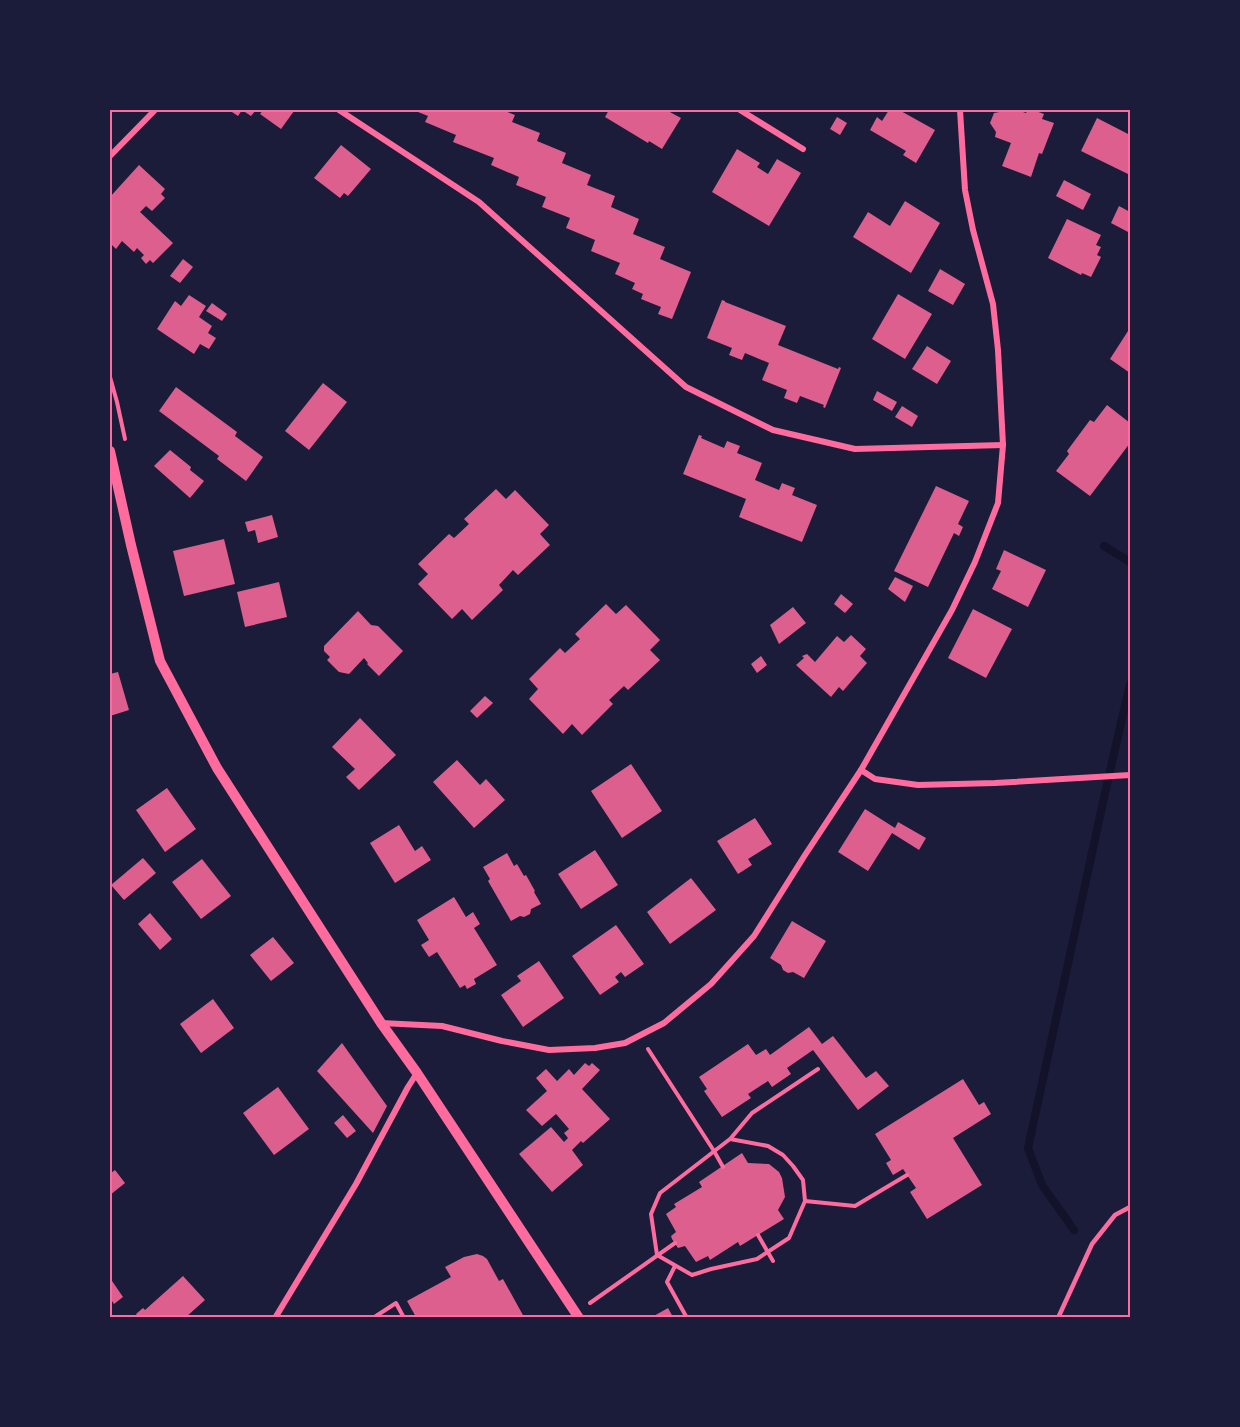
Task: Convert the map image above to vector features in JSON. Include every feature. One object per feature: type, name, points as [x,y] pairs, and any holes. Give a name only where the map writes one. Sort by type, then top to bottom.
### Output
[{"type":"street","points":[[110,156],[155,110]]},
{"type":"street","points":[[339,110],[479,202],[686,387],[773,430],[855,449],[1003,445]]},
{"type":"street","points":[[740,110],[803,148]]},
{"type":"street","points":[[381,1023],[442,1026],[549,1050],[625,1044],[664,1023],[711,984],[754,936],[861,770],[952,610],[975,562],[998,503],[1003,445],[998,350],[993,304],[965,190],[960,110]]},
{"type":"street","points":[[110,451],[160,661],[217,768],[381,1023],[417,1073],[579,1317]]},
{"type":"street","points":[[861,770],[875,779],[918,784],[994,783],[1131,775]]},
{"type":"street","points":[[275,1317],[356,1184],[417,1073]]},
{"type":"lane","points":[[1058,1317],[1092,1244],[1115,1215],[1131,1207]]},
{"type":"path","points":[[110,377],[127,444]]},
{"type":"path","points":[[639,1036],[723,1167]]},
{"type":"path","points":[[657,1255],[651,1214],[660,1193],[730,1138],[752,1113],[818,1069]]},
{"type":"path","points":[[657,1255],[692,1275],[757,1259],[789,1238],[805,1201],[803,1180],[783,1155],[768,1146],[730,1138]]},
{"type":"path","points":[[805,1201],[855,1206],[908,1175]]},
{"type":"path","points":[[758,1235],[773,1261]]},
{"type":"path","points":[[594,1311],[588,1304],[675,1243]]},
{"type":"path","points":[[675,1266],[667,1282],[687,1317]]},
{"type":"path","points":[[373,1317],[396,1304],[404,1317]]},
{"type":"building","points":[[229,110],[242,110],[238,116]]},
{"type":"building","points":[[242,110],[256,110],[251,116]]},
{"type":"building","points":[[263,110],[294,111],[281,129],[260,114]]},
{"type":"building","points":[[413,110],[502,110],[515,115],[512,122],[540,133],[537,141],[566,153],[562,163],[591,175],[587,185],[615,196],[611,207],[639,219],[633,234],[665,247],[660,259],[691,272],[672,319],[658,314],[661,307],[641,299],[643,294],[632,289],[635,283],[615,274],[620,263],[591,251],[595,240],[566,228],[570,218],[542,207],[546,197],[516,185],[519,177],[491,165],[494,158],[453,142],[456,135],[425,122],[428,116]]},
{"type":"building","points":[[609,110],[668,110],[681,118],[662,149],[605,117]]},
{"type":"building","points":[[889,110],[899,110],[935,130],[916,163],[903,155],[906,151],[870,130],[877,117],[882,121]]},
{"type":"building","points":[[1005,110],[1026,113],[1028,110],[1033,110],[1044,114],[1042,119],[1054,123],[1042,154],[1039,153],[1031,177],[1002,166],[1011,143],[995,137],[996,132],[990,123],[994,113]]},
{"type":"building","points":[[837,117],[847,123],[840,135],[830,129]]},
{"type":"building","points":[[1097,118],[1130,135],[1130,175],[1081,151]]},
{"type":"building","points":[[341,145],[371,169],[348,196],[344,193],[340,198],[314,178]]},
{"type":"building","points":[[737,149],[760,163],[757,167],[768,174],[777,159],[801,173],[769,226],[712,192]]},
{"type":"building","points":[[139,165],[165,189],[161,194],[165,198],[152,211],[146,206],[140,212],[173,243],[153,263],[150,260],[146,264],[141,258],[144,255],[137,248],[134,252],[122,241],[116,249],[110,243],[110,197]]},
{"type":"building","points":[[1064,180],[1091,194],[1083,210],[1056,196]]},
{"type":"building","points":[[905,201],[940,223],[911,273],[853,237],[868,212],[890,226]]},
{"type":"building","points":[[1119,206],[1130,212],[1130,233],[1111,223]]},
{"type":"building","points":[[1067,219],[1101,235],[1096,245],[1101,247],[1097,255],[1101,257],[1091,277],[1082,273],[1081,275],[1048,258]]},
{"type":"building","points":[[183,259],[193,267],[180,283],[170,276]]},
{"type":"building","points":[[940,269],[965,284],[953,305],[928,291]]},
{"type":"building","points":[[898,294],[932,314],[905,359],[872,339]]},
{"type":"building","points":[[189,295],[206,306],[199,317],[212,326],[208,333],[216,338],[209,349],[200,344],[194,354],[157,329],[175,301],[181,306]]},
{"type":"building","points":[[722,300],[786,326],[778,345],[838,369],[841,368],[825,408],[824,405],[800,396],[797,403],[784,398],[787,390],[762,380],[769,363],[745,353],[742,360],[729,355],[732,348],[707,338]]},
{"type":"building","points":[[212,303],[227,314],[222,321],[206,311]]},
{"type":"building","points":[[1128,331],[1130,333],[1130,373],[1110,359]]},
{"type":"building","points":[[927,346],[951,361],[937,384],[912,369]]},
{"type":"building","points":[[323,383],[347,402],[309,450],[285,431]]},
{"type":"building","points":[[176,387],[237,432],[235,436],[263,457],[246,481],[217,459],[219,456],[159,411]]},
{"type":"building","points":[[877,391],[897,402],[892,411],[873,400]]},
{"type":"building","points":[[1107,405],[1130,423],[1130,443],[1090,496],[1056,471],[1069,454],[1067,451],[1090,420],[1094,422]]},
{"type":"building","points":[[902,406],[918,416],[912,427],[895,417]]},
{"type":"building","points":[[699,435],[724,448],[727,441],[740,446],[737,453],[762,463],[755,480],[779,490],[782,483],[795,488],[792,495],[817,505],[802,542],[739,517],[746,499],[683,474]]},
{"type":"building","points":[[170,450],[204,481],[190,498],[154,466]]},
{"type":"building","points":[[936,486],[969,501],[958,524],[963,527],[959,536],[954,533],[928,587],[894,571]]},
{"type":"building","points":[[496,489],[506,499],[515,490],[549,525],[540,534],[550,545],[518,575],[513,570],[499,585],[503,590],[472,620],[462,609],[452,619],[418,584],[428,574],[418,564],[449,534],[454,538],[469,524],[464,519]]},
{"type":"building","points":[[272,515],[278,537],[258,543],[255,530],[248,532],[245,522]]},
{"type":"building","points":[[224,539],[235,584],[184,596],[173,551]]},
{"type":"building","points":[[1004,550],[1046,570],[1028,607],[992,589],[1001,571],[996,569]]},
{"type":"building","points":[[895,577],[913,586],[905,602],[888,589]]},
{"type":"building","points":[[279,582],[287,617],[245,627],[237,592]]},
{"type":"building","points":[[841,594],[853,604],[845,613],[834,604]]},
{"type":"building","points":[[606,604],[616,614],[626,605],[660,640],[650,650],[660,660],[628,690],[624,686],[609,700],[613,704],[582,735],[572,724],[563,734],[529,699],[538,689],[529,679],[560,648],[565,653],[580,639],[575,634]]},
{"type":"building","points":[[793,607],[806,623],[779,644],[770,625]]},
{"type":"building","points":[[973,609],[1012,629],[986,678],[948,658]]},
{"type":"building","points":[[358,611],[371,625],[378,626],[403,651],[379,676],[364,658],[349,674],[339,672],[327,660],[330,657],[324,651],[324,646]]},
{"type":"building","points":[[851,635],[866,649],[860,656],[867,663],[843,691],[839,687],[831,697],[796,665],[804,658],[802,656],[807,654],[815,662],[837,636],[844,642]]},
{"type":"building","points":[[761,656],[767,665],[757,673],[751,664]]},
{"type":"building","points":[[118,672],[129,710],[110,716],[110,674]]},
{"type":"building","points":[[485,696],[493,703],[477,718],[470,711]]},
{"type":"building","points":[[360,718],[396,755],[359,790],[346,777],[355,769],[332,747]]},
{"type":"building","points":[[457,760],[480,785],[486,779],[505,800],[474,828],[433,782]]},
{"type":"building","points":[[631,764],[662,811],[622,838],[591,791]]},
{"type":"building","points":[[167,788],[196,829],[165,852],[136,810]]},
{"type":"building","points":[[865,809],[895,828],[898,822],[926,838],[919,850],[892,833],[868,871],[838,852]]},
{"type":"building","points":[[755,818],[772,844],[748,859],[752,865],[738,874],[717,841]]},
{"type":"building","points":[[399,825],[415,851],[422,846],[431,860],[395,883],[370,843]]},
{"type":"building","points":[[595,850],[618,885],[581,909],[558,874]]},
{"type":"building","points":[[507,853],[514,866],[517,864],[524,876],[526,875],[541,904],[531,909],[530,914],[511,921],[488,881],[490,879],[483,867]]},
{"type":"building","points":[[143,858],[156,873],[124,900],[111,885]]},
{"type":"building","points":[[202,859],[231,896],[201,919],[172,882]]},
{"type":"building","points":[[691,878],[716,910],[670,944],[647,912]]},
{"type":"building","points":[[454,897],[466,917],[473,912],[480,924],[474,928],[497,965],[474,979],[476,984],[467,989],[465,985],[460,988],[437,952],[429,957],[421,945],[429,940],[417,920]]},
{"type":"building","points":[[150,913],[172,939],[160,950],[138,924]]},
{"type":"building","points":[[792,921],[826,941],[804,978],[793,972],[788,973],[770,958]]},
{"type":"building","points":[[616,925],[644,964],[625,977],[621,972],[615,977],[619,982],[600,995],[572,956]]},
{"type":"building","points":[[273,937],[294,963],[271,981],[250,955]]},
{"type":"building","points":[[539,961],[564,998],[523,1027],[501,995],[521,981],[517,976]]},
{"type":"building","points":[[213,999],[234,1028],[201,1053],[180,1024]]},
{"type":"building","points":[[809,1027],[822,1044],[833,1036],[866,1078],[876,1071],[889,1086],[858,1110],[813,1050],[787,1068],[791,1074],[772,1087],[768,1081],[748,1094],[751,1098],[722,1117],[704,1091],[707,1089],[699,1077],[748,1044],[756,1055],[766,1049],[770,1055]]},
{"type":"building","points":[[342,1043],[387,1106],[373,1133],[317,1071]]},
{"type":"building","points":[[585,1063],[589,1066],[592,1063],[600,1070],[582,1089],[610,1119],[572,1150],[583,1165],[552,1192],[519,1154],[551,1127],[564,1142],[568,1138],[564,1133],[569,1129],[556,1114],[542,1126],[526,1110],[547,1091],[536,1078],[546,1069],[557,1081],[569,1069],[574,1075]]},
{"type":"building","points":[[963,1079],[979,1105],[984,1102],[991,1114],[953,1138],[982,1185],[927,1219],[910,1192],[916,1188],[903,1169],[893,1175],[886,1163],[891,1160],[875,1134]]},
{"type":"building","points":[[278,1087],[309,1129],[274,1155],[243,1113]]},
{"type":"building","points":[[343,1115],[356,1131],[347,1138],[334,1123]]},
{"type":"building","points":[[742,1153],[748,1163],[769,1164],[779,1172],[785,1197],[778,1210],[784,1219],[740,1246],[738,1242],[710,1260],[708,1256],[696,1262],[685,1246],[678,1248],[672,1239],[671,1236],[676,1232],[666,1214],[676,1207],[674,1204],[702,1187],[699,1182]]},
{"type":"building","points":[[110,1170],[111,1173],[115,1170],[125,1183],[110,1195]]},
{"type":"building","points":[[477,1254],[487,1259],[499,1281],[503,1279],[524,1317],[416,1317],[407,1301],[451,1277],[445,1267],[464,1257]]},
{"type":"building","points":[[183,1276],[205,1300],[186,1317],[138,1317],[136,1314],[143,1308],[145,1310]]},
{"type":"building","points":[[110,1278],[123,1297],[114,1304],[110,1298]]},
{"type":"building","points":[[668,1308],[673,1317],[652,1317]]},
{"type":"waterway","points":[[1104,546],[1130,562]]},
{"type":"waterway","points":[[1074,1230],[1042,1185],[1028,1148],[1130,684]]}]
